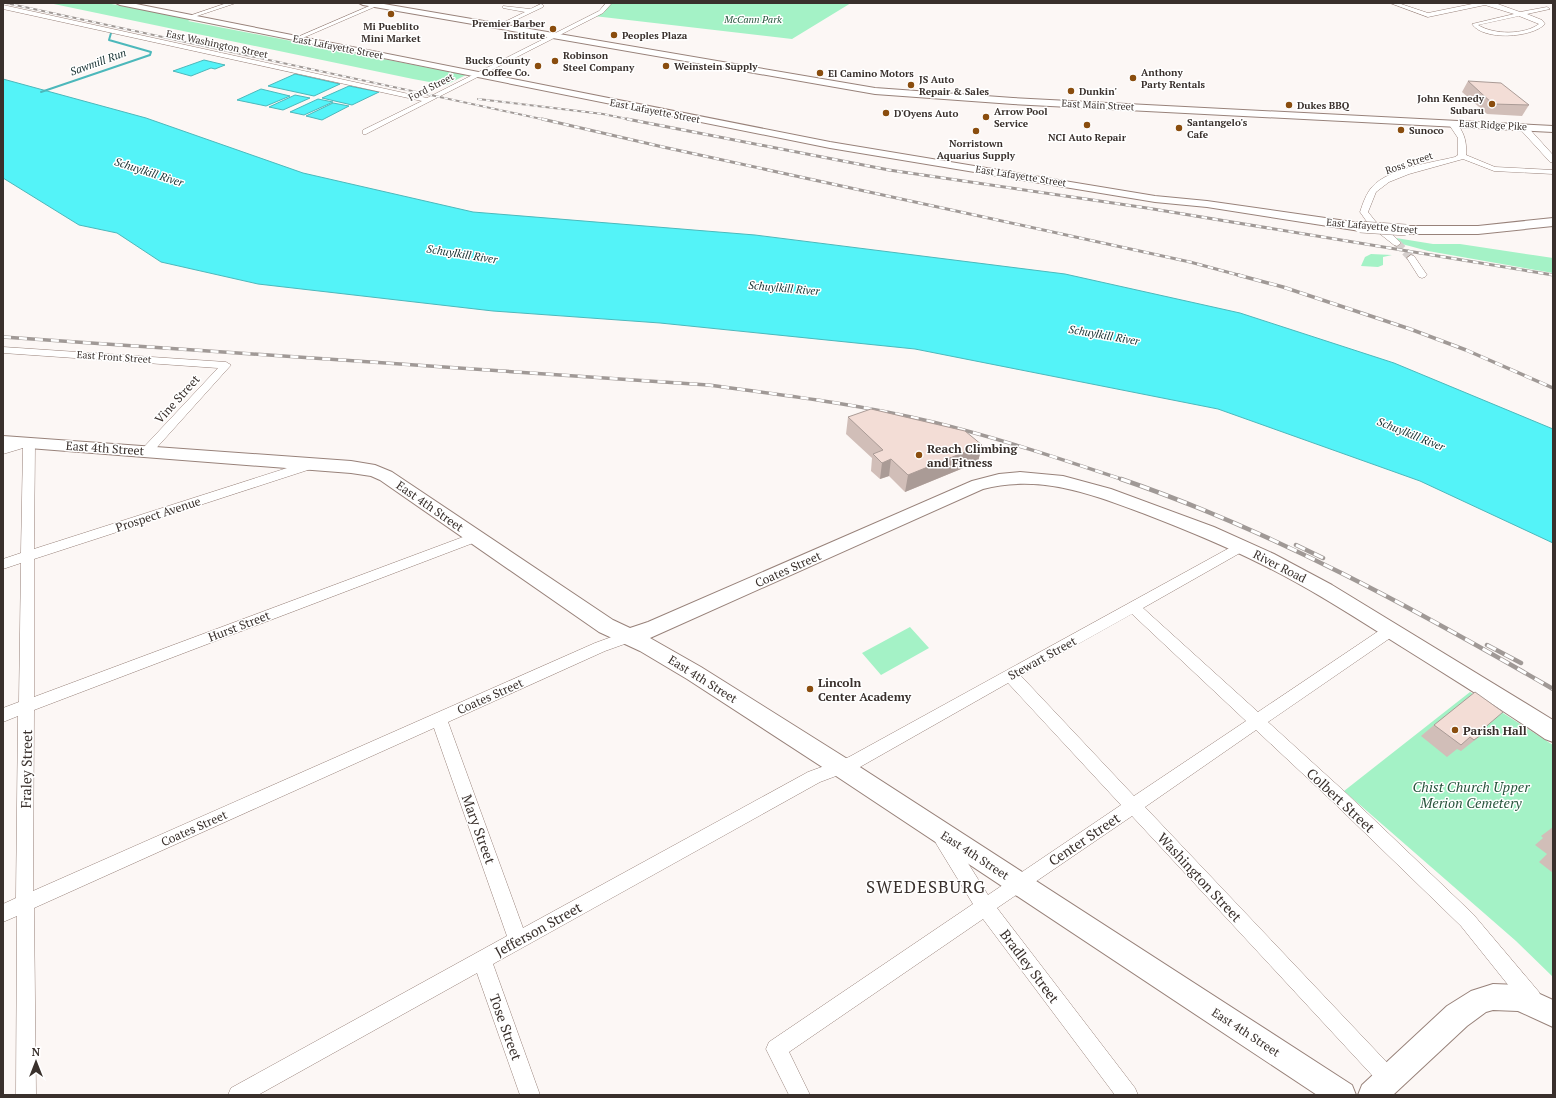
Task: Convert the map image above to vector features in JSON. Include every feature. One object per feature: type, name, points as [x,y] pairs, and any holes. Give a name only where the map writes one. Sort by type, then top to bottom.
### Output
[{"type":"main road","name":"East Main Street","points":[[363,3],[876,91],[1013,100],[1360,118]]},
{"type":"main road","name":"East Ridge Pike","points":[[1360,118],[1452,122],[1553,129]]},
{"type":"street","name":"East Lafayette Street","points":[[120,3],[481,73],[830,145],[1155,199],[1193,201],[1360,227],[1406,230],[1478,230],[1553,222]]},
{"type":"street","name":"East Lafayette Street","points":[[146,3],[300,37]]},
{"type":"street","points":[[189,17],[233,3]]},
{"type":"street","name":"Ford Street","points":[[366,132],[553,35],[601,12],[609,3]]},
{"type":"street","points":[[1394,3],[1428,15],[1485,3],[1519,14],[1540,21],[1542,24],[1538,28],[1511,35],[1503,35],[1483,29],[1475,24],[1519,14],[1547,9]]},
{"type":"street","points":[[300,37],[376,5]]},
{"type":"street","points":[[499,26],[541,6]]},
{"type":"street","name":"East Washington Street","points":[[3,7],[427,100]]},
{"type":"street","points":[[504,7],[531,11]]},
{"type":"street","points":[[1452,122],[1459,131],[1463,140],[1462,156],[1494,168],[1553,172]]},
{"type":"street","points":[[1522,126],[1553,160]]},
{"type":"street","name":"Ross Street","points":[[1397,243],[1373,224],[1364,212],[1373,192],[1379,185],[1395,178],[1416,170],[1458,159],[1462,156]]},
{"type":"street","points":[[1411,258],[1422,275]]},
{"type":"street","name":"East Front Street","points":[[3,350],[226,365]]},
{"type":"street","name":"Vine Street","points":[[147,451],[226,365]]},
{"type":"street","name":"East 4th Street","points":[[3,441],[351,467],[375,471],[395,481],[606,626],[647,645],[694,673],[841,767],[1342,1095]]},
{"type":"street","points":[[3,450],[30,443]]},
{"type":"street","name":"Fraley Street","points":[[26,1095],[26,707],[30,443]]},
{"type":"street","name":"Prospect Avenue","points":[[3,564],[313,464]]},
{"type":"street","name":"River Road","points":[[978,485],[996,480],[1022,477],[1049,479],[1072,483],[1163,514],[1242,546],[1294,572],[1391,630],[1553,732]]},
{"type":"street","name":"Coates Street","points":[[3,913],[606,644],[655,628],[978,485]]},
{"type":"street","name":"Hurst Street","points":[[3,715],[476,537]]},
{"type":"street","name":"Stewart Street","points":[[841,767],[854,762],[1242,546]]},
{"type":"street","name":"Colbert Street","points":[[1133,607],[1370,826],[1467,920],[1545,1010]]},
{"type":"street","name":"Center Street","points":[[800,1095],[776,1048],[1391,630]]},
{"type":"street","name":"Washington Street","points":[[1010,675],[1133,806],[1380,1087]]},
{"type":"street","name":"Mary Street","points":[[439,719],[518,940]]},
{"type":"street","name":"Jefferson Street","points":[[238,1095],[814,776],[841,767]]},
{"type":"street","name":"Bradley Street","points":[[939,831],[984,907],[1128,1095]]},
{"type":"street","name":"Tose Street","points":[[482,960],[530,1095]]},
{"type":"street","points":[[1380,1087],[1457,1016],[1480,1000],[1506,996],[1520,998],[1545,1010]]},
{"type":"green space","points":[[49,3],[106,3],[192,19],[188,21],[466,75],[446,85]]},
{"type":"green space","name":"McCann Park","points":[[609,3],[851,3],[792,39],[594,16]]},
{"type":"green space","points":[[1396,238],[1433,244],[1460,244],[1553,258],[1553,273],[1428,251],[1402,244]]},
{"type":"green space","points":[[1371,254],[1392,255],[1383,257],[1383,265],[1378,267],[1361,266],[1365,257]]},
{"type":"green space","points":[[910,627],[929,648],[881,675],[862,653]]},
{"type":"green space","name":"Chist Church Upper Merion Cemetery","points":[[1470,692],[1553,745],[1553,977],[1516,941],[1344,791]]},
{"type":"water","points":[[204,60],[225,65],[215,69],[211,68],[191,76],[173,71]]},
{"type":"water","points":[[295,74],[340,84],[314,96],[268,86]]},
{"type":"water","name":"Schuylkill River","points":[[3,79],[146,118],[303,173],[473,212],[755,235],[1065,274],[1240,313],[1394,363],[1553,429],[1553,543],[1420,481],[1218,409],[915,349],[660,323],[493,311],[258,284],[161,262],[117,233],[79,225],[3,178]]},
{"type":"water","points":[[349,86],[379,92],[352,105],[322,98]]},
{"type":"water","points":[[261,89],[290,96],[266,106],[237,100]]},
{"type":"water","points":[[295,95],[310,98],[283,110],[269,107]]},
{"type":"water","points":[[318,99],[333,102],[304,115],[290,112]]},
{"type":"water","points":[[333,103],[349,106],[322,120],[306,116]]},
{"type":"building","points":[[1468,81],[1501,83],[1529,105],[1493,104]]},
{"type":"building","points":[[871,409],[965,431],[982,445],[908,475],[891,459],[882,463],[873,454],[883,450],[848,417]]},
{"type":"building","name":"Parish Hall","points":[[1475,692],[1503,712],[1482,730],[1485,732],[1474,740],[1470,737],[1461,745],[1434,725]]},
{"type":"waterway","name":"Sawmill Run","points":[[41,92],[150,55],[151,52],[109,40],[111,33]]},
{"type":"tunnel","points":[[1397,243],[1411,258]]},
{"type":"railway","points":[[6,3],[546,120]]},
{"type":"railway","points":[[478,99],[603,114],[630,120]]},
{"type":"railway","points":[[542,119],[663,147],[1190,262],[1242,276]]},
{"type":"railway","points":[[630,120],[889,170],[1147,208],[1553,275]]},
{"type":"railway","points":[[1238,275],[1283,287],[1410,329],[1466,350],[1553,388]]},
{"type":"railway","points":[[3,337],[708,385],[849,405],[933,422],[1005,442],[1122,479]]},
{"type":"railway","points":[[1122,479],[1233,522],[1288,547],[1396,601],[1553,689]]},
{"type":"railway","points":[[1296,545],[1323,558]]},
{"type":"railway","points":[[1487,645],[1521,663]]},
{"type":"place","name":"Mi Pueblito Mini Market","points":[[391,14]]},
{"type":"place","name":"Premier Barber Institute","points":[[553,29]]},
{"type":"place","name":"Peoples Plaza","points":[[614,35]]},
{"type":"place","name":"Robinson Steel Company","points":[[555,61]]},
{"type":"place","name":"Bucks County Coffee Co.","points":[[538,66]]},
{"type":"place","name":"Weinstein Supply","points":[[666,66]]},
{"type":"place","name":"El Camino Motors","points":[[820,73]]},
{"type":"place","name":"Anthony Party Rentals","points":[[1133,78]]},
{"type":"place","name":"JS Auto Repair & Sales","points":[[911,85]]},
{"type":"place","name":"Dunkin'","points":[[1071,91]]},
{"type":"place","name":"John Kennedy Subaru","points":[[1492,104]]},
{"type":"place","name":"Dukes BBQ","points":[[1289,105]]},
{"type":"place","name":"D'Oyens Auto","points":[[886,113]]},
{"type":"place","name":"Arrow Pool Service","points":[[986,117]]},
{"type":"place","name":"NCI Auto Repair","points":[[1087,125]]},
{"type":"place","name":"Santangelo's Cafe","points":[[1179,128]]},
{"type":"place","name":"Sunoco","points":[[1401,130]]},
{"type":"place","name":"Norristown Aquarius Supply","points":[[976,131]]},
{"type":"place","name":"Reach Climbing and Fitness","points":[[919,455]]},
{"type":"place","name":"Lincoln Center Academy","points":[[810,689]]},
{"type":"place","name":"Parish Hall","points":[[1455,730]]},
{"type":"district","name":"SWEDESBURG","points":[[926,886]]}]
